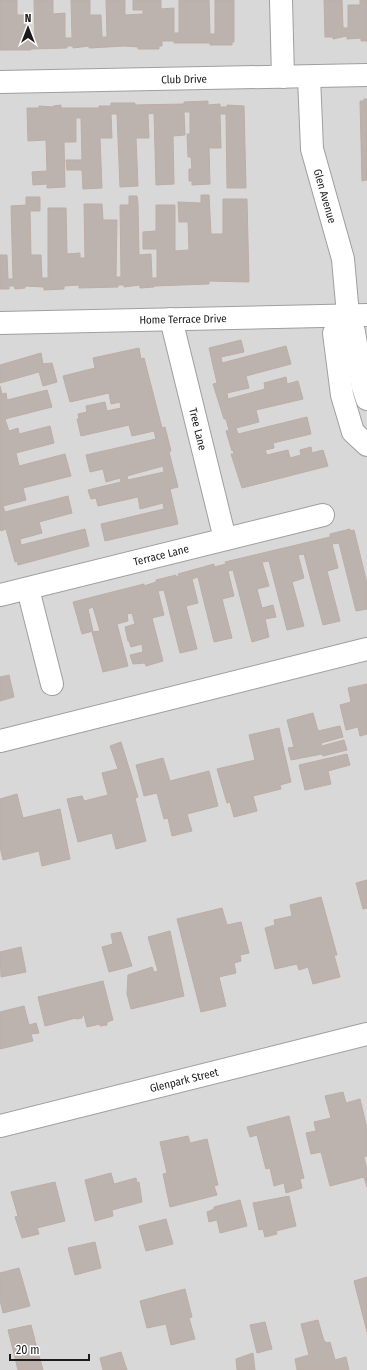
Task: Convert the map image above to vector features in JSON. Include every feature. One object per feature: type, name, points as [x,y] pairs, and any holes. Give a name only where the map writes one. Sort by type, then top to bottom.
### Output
[{"type":"street","points":[[281,0],[283,77]]},
{"type":"street","name":"Club Drive","points":[[0,82],[367,75]]},
{"type":"street","name":"Glen Avenue","points":[[309,77],[312,149],[358,315],[354,332],[360,372],[367,399]]},
{"type":"street","points":[[358,315],[334,333],[342,395],[353,432],[367,445]]},
{"type":"street","name":"Home Terrace Drive","points":[[0,323],[358,315]]},
{"type":"street","name":"Tree Lane","points":[[171,319],[225,539]]},
{"type":"street","points":[[339,377],[360,372]]},
{"type":"street","name":"Terrace Lane","points":[[0,595],[323,515]]},
{"type":"street","points":[[28,589],[52,684]]},
{"type":"street","points":[[0,741],[367,649]]},
{"type":"street","name":"Glenpark Street","points":[[0,1126],[367,1034]]},
{"type":"shaded area","points":[[0,0],[367,0],[367,1370],[0,1370]]},
{"type":"building","points":[[0,0],[17,0],[17,15],[29,15],[29,40],[35,40],[34,0],[53,0],[53,14],[65,13],[65,38],[72,38],[71,0],[90,0],[90,15],[101,15],[102,37],[107,37],[106,0],[125,0],[125,15],[143,14],[143,10],[133,10],[133,0],[161,0],[161,9],[174,8],[174,33],[179,33],[179,0],[209,0],[210,34],[215,34],[215,0],[234,0],[234,42],[232,42],[232,45],[210,45],[210,43],[174,43],[174,41],[162,41],[162,46],[159,46],[159,49],[138,49],[138,47],[125,46],[89,48],[89,46],[73,48],[73,46],[67,46],[67,48],[0,50]]},
{"type":"building","points":[[324,0],[342,0],[343,28],[348,28],[348,5],[360,5],[360,0],[367,0],[367,41],[361,41],[361,38],[347,39],[347,36],[333,39],[333,37],[325,37]]},
{"type":"building","points":[[364,99],[367,99],[367,180],[362,181],[360,101],[364,101]]},
{"type":"building","points":[[208,101],[208,105],[220,104],[220,107],[227,107],[227,105],[244,106],[246,188],[227,188],[226,114],[220,114],[221,148],[209,148],[210,184],[192,185],[192,181],[189,181],[189,169],[192,169],[191,157],[188,157],[187,134],[190,134],[190,112],[184,112],[185,135],[173,136],[174,184],[156,185],[154,113],[148,114],[149,138],[136,138],[138,186],[120,187],[117,114],[111,114],[112,138],[100,138],[102,188],[83,189],[82,170],[67,170],[66,160],[82,160],[81,118],[76,118],[76,142],[64,142],[65,187],[47,188],[47,184],[33,185],[32,172],[47,171],[46,140],[28,141],[27,108],[39,108],[39,106],[53,107],[61,105],[61,108],[99,108],[99,106],[111,106],[111,103],[135,103],[135,105],[184,104],[184,102]]},
{"type":"building","points":[[201,195],[209,195],[211,234],[223,234],[223,199],[247,199],[249,282],[209,281],[209,284],[140,288],[140,285],[124,287],[124,285],[118,285],[118,287],[79,288],[79,285],[64,286],[64,289],[44,290],[44,287],[25,286],[25,288],[15,289],[14,286],[9,286],[9,289],[0,289],[0,255],[7,255],[8,279],[13,279],[11,206],[26,205],[26,197],[40,197],[40,211],[30,211],[31,255],[41,255],[42,278],[48,278],[48,208],[66,208],[67,254],[80,253],[80,258],[85,258],[84,204],[102,204],[103,220],[117,220],[116,277],[121,277],[120,205],[129,205],[129,196],[137,196],[139,255],[151,254],[152,278],[157,278],[157,249],[143,249],[143,232],[156,231],[156,205],[175,205],[175,251],[189,250],[188,222],[179,222],[178,202],[201,203]]},
{"type":"building","points":[[241,340],[244,352],[221,357],[222,363],[286,346],[291,364],[246,376],[249,388],[227,393],[228,399],[265,389],[264,383],[286,377],[287,384],[298,381],[303,399],[256,410],[259,422],[236,428],[238,434],[307,417],[311,434],[273,443],[274,448],[265,450],[267,455],[288,450],[290,458],[301,455],[300,450],[311,447],[312,453],[323,450],[328,466],[242,488],[231,454],[234,454],[226,431],[229,430],[226,419],[224,419],[213,384],[217,383],[209,348]]},
{"type":"building","points":[[139,348],[141,359],[144,358],[162,428],[165,427],[171,451],[169,452],[178,487],[170,489],[178,524],[105,541],[101,524],[164,509],[163,503],[140,509],[138,497],[98,506],[96,498],[91,499],[88,490],[121,482],[120,478],[106,482],[103,469],[90,472],[86,455],[156,439],[154,431],[132,436],[129,425],[81,436],[77,419],[79,419],[78,414],[87,412],[86,406],[105,402],[107,411],[121,408],[120,402],[111,404],[109,393],[70,402],[63,376],[95,368],[93,358]],"holes":[[[163,466],[164,472],[128,480],[127,476]]]},
{"type":"building","points":[[41,353],[43,364],[52,363],[57,382],[43,386],[39,372],[0,383],[0,365]]},
{"type":"building","points":[[0,386],[2,394],[6,393],[7,400],[47,390],[52,407],[5,419],[9,431],[18,428],[19,434],[50,426],[54,443],[16,453],[19,466],[65,454],[71,476],[23,488],[26,500],[3,506],[5,512],[68,496],[72,513],[39,522],[42,533],[20,539],[21,545],[85,529],[89,546],[18,565],[17,561],[15,562],[6,529],[1,531],[0,528]]},
{"type":"building","points":[[350,529],[350,531],[354,530],[367,583],[367,609],[356,611],[339,543],[332,544],[338,568],[327,571],[340,621],[323,625],[304,554],[298,555],[304,578],[292,582],[304,626],[287,630],[269,561],[262,562],[269,586],[257,589],[262,608],[273,605],[276,617],[265,619],[269,637],[252,642],[233,570],[228,571],[234,596],[222,599],[232,638],[214,642],[198,577],[192,579],[198,603],[186,606],[197,649],[180,653],[164,590],[158,591],[164,615],[152,618],[163,661],[146,666],[145,663],[133,664],[130,655],[143,652],[142,644],[131,647],[128,641],[125,627],[135,624],[132,613],[127,614],[128,621],[117,624],[128,666],[103,672],[92,632],[100,631],[93,607],[88,609],[93,631],[82,634],[73,602],[144,584],[144,586],[156,582],[156,580],[176,575],[176,577],[179,576],[178,574],[214,564],[214,567],[226,564],[225,562],[330,537],[330,534]]},
{"type":"building","points":[[9,675],[14,697],[0,701],[0,677]]},
{"type":"building","points":[[367,684],[367,734],[360,736],[358,727],[346,730],[340,705],[351,702],[348,688]]},
{"type":"building","points":[[313,713],[318,731],[340,726],[343,737],[321,743],[322,746],[344,740],[347,750],[323,756],[322,754],[291,760],[288,748],[294,747],[287,720]]},
{"type":"building","points":[[279,728],[291,782],[280,785],[281,789],[253,796],[257,811],[234,817],[230,802],[227,803],[217,769],[255,760],[249,735]]},
{"type":"building","points":[[121,742],[138,797],[135,798],[146,841],[116,849],[112,833],[78,842],[67,799],[82,796],[84,801],[108,795],[102,773],[118,769],[110,746]]},
{"type":"building","points":[[347,754],[350,765],[328,771],[331,784],[305,790],[299,765]]},
{"type":"building","points":[[163,758],[170,781],[209,771],[218,806],[187,814],[192,831],[172,836],[168,818],[164,819],[157,793],[144,796],[136,765]]},
{"type":"building","points":[[17,794],[23,818],[60,809],[70,859],[42,866],[39,851],[3,860],[0,847],[0,799]]},
{"type":"building","points":[[367,880],[367,908],[363,909],[356,883]]},
{"type":"building","points":[[321,897],[337,955],[334,955],[340,977],[313,984],[308,967],[299,970],[297,964],[275,969],[265,928],[275,925],[274,920],[292,916],[290,905]]},
{"type":"building","points":[[222,908],[227,925],[241,922],[249,953],[240,955],[241,961],[234,963],[236,973],[219,977],[226,1006],[201,1012],[177,919]]},
{"type":"building","points":[[170,931],[184,996],[131,1009],[127,994],[128,975],[152,967],[154,972],[158,971],[148,937]]},
{"type":"building","points":[[121,932],[132,966],[109,972],[102,947],[113,944],[111,934]]},
{"type":"building","points":[[21,947],[26,972],[1,977],[0,952]]},
{"type":"building","points":[[103,981],[113,1020],[107,1022],[107,1025],[100,1026],[100,1024],[87,1027],[84,1015],[82,1018],[76,1018],[45,1026],[38,997]]},
{"type":"building","points":[[24,1006],[29,1025],[36,1023],[39,1033],[31,1034],[33,1041],[0,1049],[0,1012]]},
{"type":"building","points":[[343,1092],[346,1103],[360,1099],[367,1128],[367,1156],[364,1157],[367,1170],[367,1187],[364,1177],[330,1186],[321,1152],[311,1154],[306,1133],[316,1131],[314,1122],[331,1118],[325,1096]]},
{"type":"building","points":[[289,1116],[304,1178],[300,1179],[302,1188],[286,1193],[284,1183],[274,1186],[270,1168],[266,1169],[257,1135],[250,1137],[247,1127]]},
{"type":"building","points":[[188,1136],[190,1143],[207,1139],[218,1185],[214,1186],[217,1195],[170,1207],[163,1174],[167,1173],[160,1142]]},
{"type":"building","points":[[111,1173],[114,1184],[136,1178],[137,1183],[139,1182],[142,1202],[112,1210],[113,1216],[95,1221],[85,1180]]},
{"type":"building","points":[[55,1182],[65,1221],[37,1228],[39,1234],[22,1238],[15,1217],[18,1216],[11,1192]]},
{"type":"building","points":[[289,1196],[296,1226],[276,1231],[277,1234],[265,1237],[263,1229],[259,1230],[253,1203]]},
{"type":"building","points":[[240,1200],[247,1226],[220,1233],[217,1220],[209,1222],[207,1212],[214,1209],[214,1207]]},
{"type":"building","points":[[166,1219],[173,1244],[146,1251],[139,1226]]},
{"type":"building","points":[[95,1242],[101,1268],[75,1275],[68,1248]]},
{"type":"building","points":[[19,1268],[30,1306],[3,1313],[0,1300],[0,1273]]},
{"type":"building","points":[[367,1277],[367,1332],[354,1281]]},
{"type":"building","points":[[185,1289],[192,1317],[189,1318],[195,1339],[171,1345],[166,1324],[147,1328],[140,1301]]},
{"type":"building","points":[[318,1320],[324,1341],[326,1343],[330,1342],[335,1360],[346,1357],[349,1370],[297,1370],[295,1359],[309,1355],[301,1324]]},
{"type":"building","points":[[265,1322],[272,1349],[257,1353],[250,1325]]},
{"type":"building","points":[[31,1325],[34,1341],[43,1370],[18,1370],[8,1330]]},
{"type":"building","points":[[121,1352],[127,1370],[103,1370],[100,1358]]},
{"type":"building","points":[[253,1353],[255,1370],[237,1370],[236,1359]]}]
